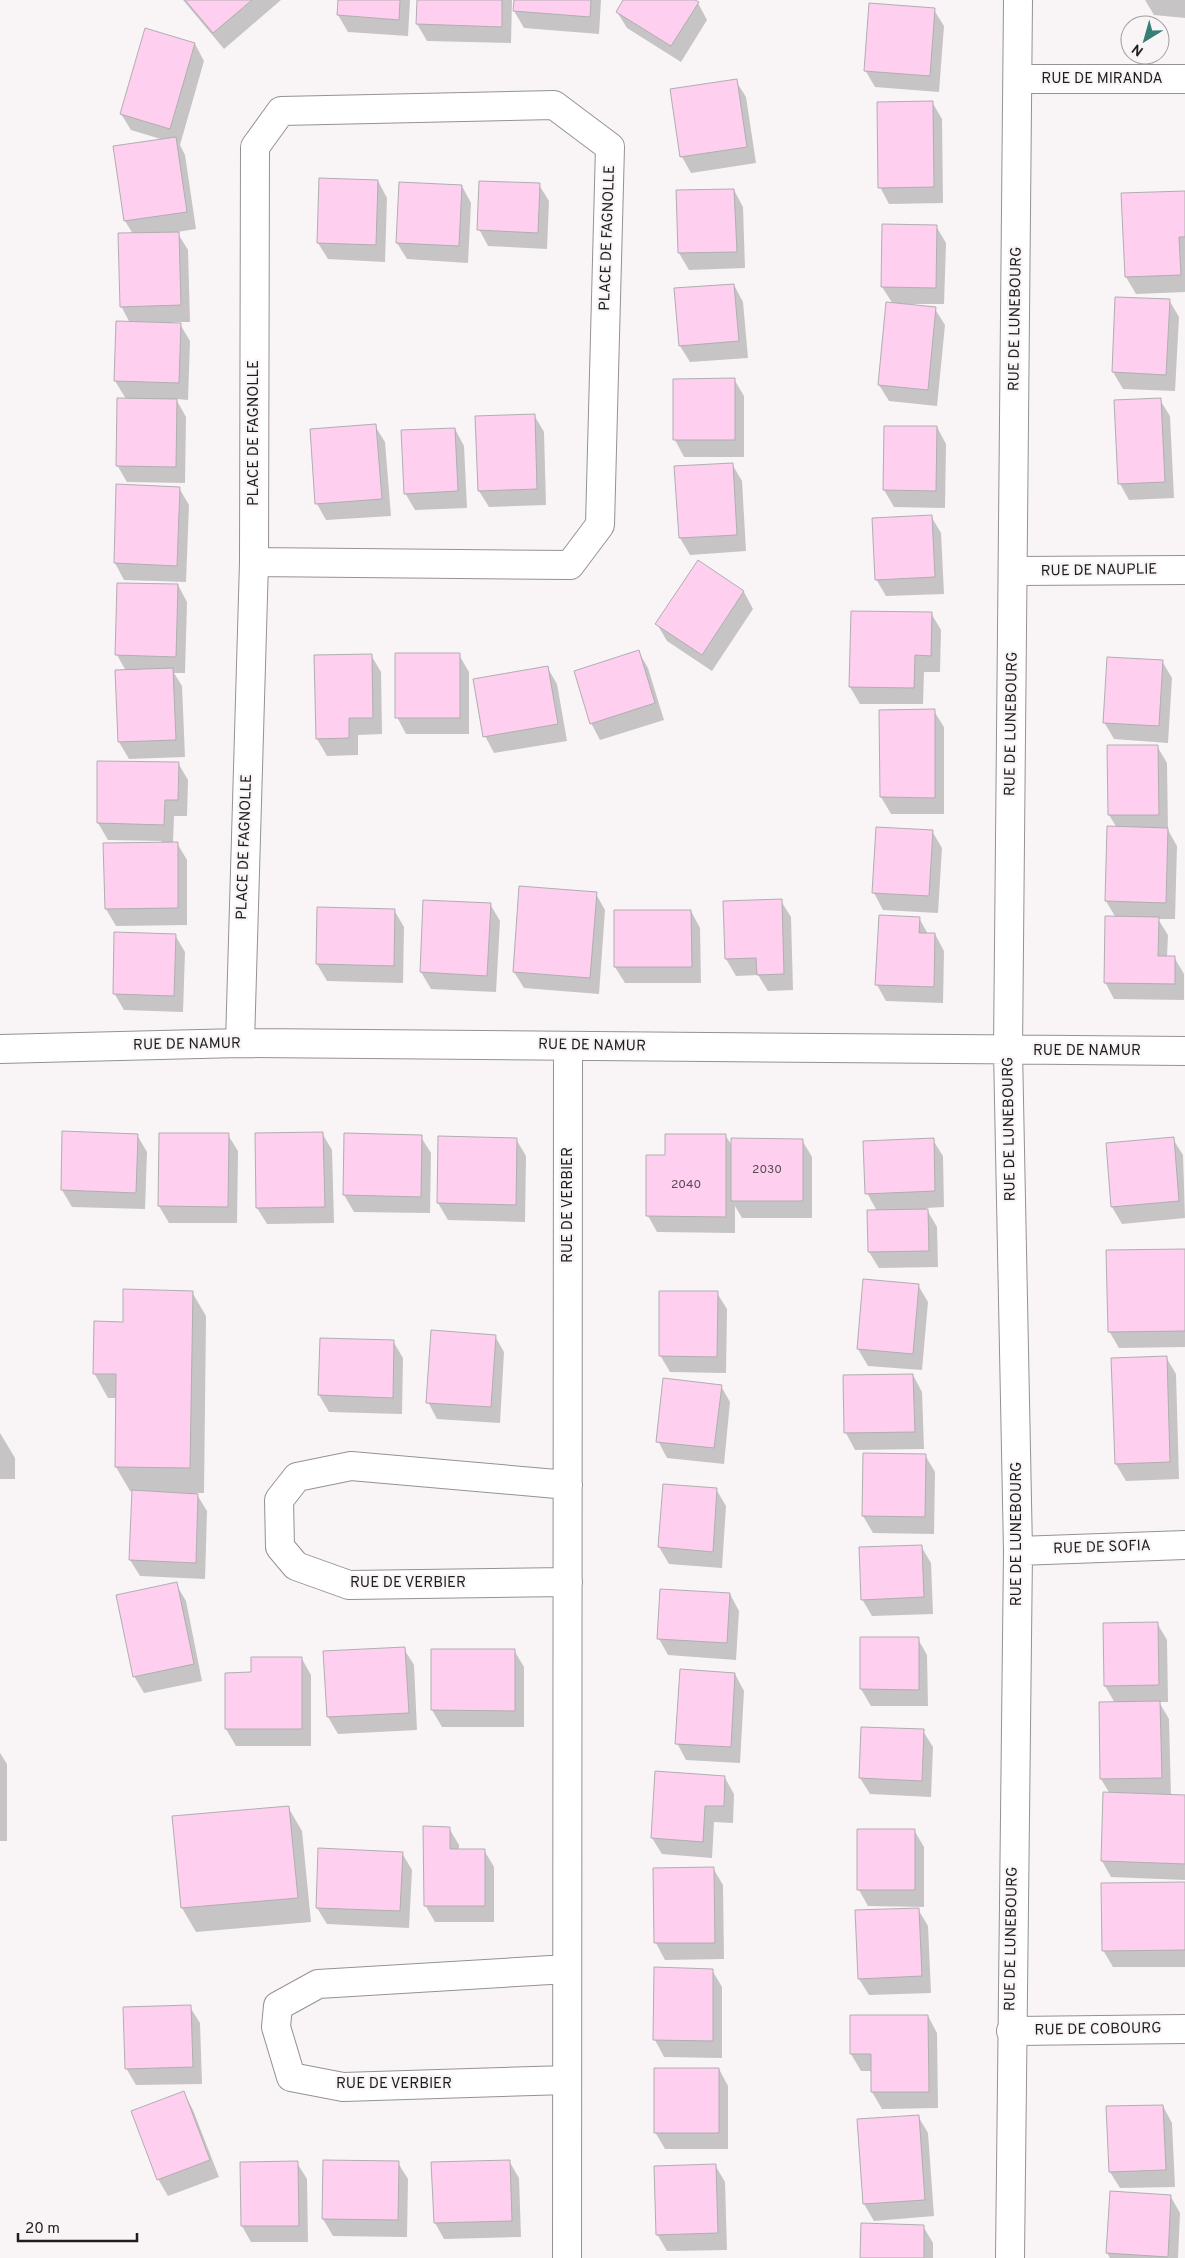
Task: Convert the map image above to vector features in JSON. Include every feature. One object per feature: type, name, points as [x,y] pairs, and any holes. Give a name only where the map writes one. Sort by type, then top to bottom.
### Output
[{"type":"street","name":"RUE DE LUNEBOURG","points":[[1010,2258],[1011,2031],[1018,1551],[1008,1050],[1018,0]]},
{"type":"street","name":"RUE DE MIRANDA","points":[[1018,79],[1185,79]]},
{"type":"street","name":"PLACE DE FAGNOLLE","points":[[240,1043],[254,562],[255,146],[282,111],[554,105],[610,147],[600,525],[570,565],[254,562]]},
{"type":"street","name":"RUE DE NAUPLIE","points":[[1014,572],[1185,570]]},
{"type":"street","name":"RUE DE NAMUR","points":[[0,1049],[240,1043],[1185,1051]]},
{"type":"street","name":"RUE DE VERBIER","points":[[567,2258],[568,1046]]},
{"type":"street","name":"RUE DE VERBIER","points":[[568,1484],[351,1466],[297,1477],[279,1500],[280,1547],[296,1566],[348,1585],[568,1582]]},
{"type":"street","name":"RUE DE SOFIA","points":[[1018,1551],[1185,1545]]},
{"type":"street","name":"RUE DE VERBIER","points":[[567,1969],[318,1984],[278,2006],[276,2027],[291,2076],[343,2087],[568,2080]]},
{"type":"street","name":"RUE DE COBOURG","points":[[1011,2031],[1185,2029]]},
{"type":"building","points":[[185,0],[252,0],[213,33]]},
{"type":"building","points":[[338,0],[400,0],[399,20],[337,15]]},
{"type":"building","points":[[417,0],[502,0],[502,27],[416,24]]},
{"type":"building","points":[[514,0],[591,0],[590,17],[513,11]]},
{"type":"building","points":[[623,0],[695,0],[699,2],[671,46],[616,12]]},
{"type":"building","points":[[869,3],[935,8],[930,76],[864,71]]},
{"type":"building","points":[[145,28],[195,43],[170,129],[120,114]]},
{"type":"building","points":[[737,79],[747,147],[680,157],[670,89]]},
{"type":"building","points":[[933,101],[934,187],[878,188],[877,102]]},
{"type":"building","points":[[176,137],[187,212],[124,221],[113,146]]},
{"type":"building","points":[[319,178],[378,180],[376,245],[317,243]]},
{"type":"building","points":[[479,181],[540,183],[538,233],[477,230]]},
{"type":"building","points":[[399,182],[462,185],[459,246],[396,243]]},
{"type":"building","points":[[734,189],[737,252],[678,253],[676,190]]},
{"type":"building","points":[[1185,191],[1185,237],[1179,237],[1181,275],[1125,277],[1121,193]]},
{"type":"building","points":[[882,224],[937,225],[936,288],[881,287]]},
{"type":"building","points":[[179,232],[181,305],[120,307],[118,233]]},
{"type":"building","points":[[734,284],[739,341],[679,346],[674,288]]},
{"type":"building","points":[[1115,297],[1170,299],[1166,375],[1112,372]]},
{"type":"building","points":[[886,302],[936,307],[928,390],[878,385]]},
{"type":"building","points":[[116,321],[181,323],[179,383],[114,381]]},
{"type":"building","points":[[735,378],[735,440],[673,440],[673,379]]},
{"type":"building","points":[[117,398],[177,399],[176,467],[116,466]]},
{"type":"building","points":[[1161,398],[1165,482],[1118,484],[1114,400]]},
{"type":"building","points":[[535,414],[537,489],[478,491],[475,416]]},
{"type":"building","points":[[376,424],[382,499],[315,504],[310,429]]},
{"type":"building","points":[[884,426],[937,426],[936,491],[883,490]]},
{"type":"building","points":[[455,428],[458,491],[404,494],[401,430]]},
{"type":"building","points":[[733,463],[737,535],[679,538],[674,466]]},
{"type":"building","points":[[116,484],[180,487],[177,566],[114,563]]},
{"type":"building","points":[[932,515],[935,577],[875,580],[872,518]]},
{"type":"building","points":[[698,560],[744,591],[702,655],[655,624]]},
{"type":"building","points":[[117,583],[178,584],[176,657],[115,655]]},
{"type":"building","points":[[851,611],[932,612],[931,656],[915,655],[914,688],[849,687]]},
{"type":"building","points":[[639,650],[655,703],[590,724],[574,671]]},
{"type":"building","points":[[395,653],[460,653],[460,718],[395,718]]},
{"type":"building","points":[[372,654],[373,718],[349,718],[349,738],[316,739],[314,655]]},
{"type":"building","points":[[1107,657],[1163,660],[1159,726],[1103,723]]},
{"type":"building","points":[[548,666],[558,724],[483,737],[473,679]]},
{"type":"building","points":[[173,668],[176,740],[118,742],[115,670]]},
{"type":"building","points":[[935,709],[935,798],[880,797],[879,710]]},
{"type":"building","points":[[1107,745],[1158,745],[1159,815],[1108,815]]},
{"type":"building","points":[[97,761],[179,762],[178,800],[165,800],[164,825],[97,823]]},
{"type":"building","points":[[1107,826],[1168,828],[1166,903],[1105,901]]},
{"type":"building","points":[[876,827],[933,830],[929,896],[872,893]]},
{"type":"building","points":[[178,842],[178,908],[105,909],[103,843]]},
{"type":"building","points":[[519,886],[597,892],[590,978],[513,972]]},
{"type":"building","points":[[782,899],[784,974],[757,975],[756,958],[725,959],[723,901]]},
{"type":"building","points":[[423,900],[491,903],[487,976],[420,972]]},
{"type":"building","points":[[317,907],[395,909],[394,966],[316,964]]},
{"type":"building","points":[[614,910],[691,910],[692,967],[614,967]]},
{"type":"building","points":[[879,915],[920,917],[919,933],[935,933],[934,987],[875,985]]},
{"type":"building","points":[[1105,916],[1159,917],[1158,956],[1175,956],[1175,984],[1104,983]]},
{"type":"building","points":[[114,932],[176,934],[174,996],[113,994]]},
{"type":"building","points":[[62,1131],[138,1134],[136,1193],[61,1190]]},
{"type":"building","points":[[323,1132],[325,1207],[256,1208],[255,1133]]},
{"type":"building","points":[[159,1133],[229,1133],[228,1207],[158,1206]]},
{"type":"building","points":[[344,1133],[422,1135],[421,1197],[343,1195]]},
{"type":"building","points":[[665,1134],[726,1134],[726,1217],[646,1216],[646,1155],[665,1155]]},
{"type":"building","points":[[438,1136],[517,1138],[516,1205],[437,1203]]},
{"type":"building","points":[[1174,1137],[1179,1201],[1111,1207],[1106,1143]]},
{"type":"building","points":[[731,1138],[803,1139],[803,1201],[731,1201]]},
{"type":"building","points":[[934,1138],[935,1191],[865,1194],[863,1141]]},
{"type":"building","points":[[928,1209],[929,1251],[868,1252],[867,1210]]},
{"type":"building","points":[[1185,1249],[1185,1331],[1108,1332],[1106,1250]]},
{"type":"building","points":[[863,1279],[919,1284],[913,1354],[857,1349]]},
{"type":"building","points":[[123,1289],[193,1291],[190,1468],[115,1467],[116,1374],[93,1374],[94,1321],[123,1322]]},
{"type":"building","points":[[659,1291],[718,1291],[717,1357],[659,1356]]},
{"type":"building","points":[[431,1330],[496,1335],[491,1407],[426,1403]]},
{"type":"building","points":[[320,1338],[394,1340],[393,1398],[318,1395]]},
{"type":"building","points":[[1167,1356],[1170,1462],[1115,1464],[1111,1358]]},
{"type":"building","points":[[913,1374],[915,1432],[844,1433],[843,1375]]},
{"type":"building","points":[[663,1378],[722,1385],[714,1448],[656,1442]]},
{"type":"building","points":[[863,1453],[926,1454],[925,1517],[862,1516]]},
{"type":"building","points":[[663,1484],[717,1488],[713,1552],[658,1547]]},
{"type":"building","points":[[132,1490],[198,1494],[196,1563],[129,1560]]},
{"type":"building","points":[[922,1545],[924,1597],[861,1600],[859,1547]]},
{"type":"building","points":[[177,1582],[194,1664],[133,1677],[116,1595]]},
{"type":"building","points":[[660,1589],[730,1593],[727,1643],[657,1639]]},
{"type":"building","points":[[1158,1622],[1159,1685],[1104,1686],[1103,1623]]},
{"type":"building","points":[[860,1637],[919,1637],[919,1690],[860,1689]]},
{"type":"building","points":[[405,1647],[409,1713],[327,1717],[323,1651]]},
{"type":"building","points":[[431,1649],[515,1649],[515,1711],[431,1710]]},
{"type":"building","points":[[251,1657],[302,1657],[302,1729],[225,1729],[225,1673],[251,1672]]},
{"type":"building","points":[[680,1669],[735,1673],[731,1747],[675,1744]]},
{"type":"building","points":[[1160,1701],[1162,1778],[1100,1779],[1099,1702]]},
{"type":"building","points":[[861,1727],[924,1729],[922,1781],[859,1778]]},
{"type":"building","points":[[655,1771],[725,1776],[724,1806],[705,1806],[703,1842],[651,1838]]},
{"type":"building","points":[[1103,1792],[1185,1795],[1185,1864],[1101,1861]]},
{"type":"building","points":[[289,1806],[298,1898],[181,1908],[172,1816]]},
{"type":"building","points":[[423,1826],[450,1827],[450,1849],[485,1849],[485,1906],[424,1906]]},
{"type":"building","points":[[857,1829],[915,1829],[915,1890],[857,1890]]},
{"type":"building","points":[[318,1848],[403,1852],[400,1911],[316,1908]]},
{"type":"building","points":[[714,1867],[715,1943],[654,1943],[653,1868]]},
{"type":"building","points":[[1185,1882],[1185,1950],[1102,1951],[1101,1883]]},
{"type":"building","points":[[919,1908],[922,1976],[858,1979],[855,1910]]},
{"type":"building","points":[[654,1967],[713,1969],[713,2041],[653,2040]]},
{"type":"building","points":[[191,2005],[193,2067],[125,2069],[123,2007]]},
{"type":"building","points":[[850,2015],[928,2015],[929,2092],[871,2092],[871,2054],[850,2054]]},
{"type":"building","points":[[654,2068],[719,2068],[719,2133],[654,2133]]},
{"type":"building","points":[[184,2091],[210,2160],[157,2180],[131,2111]]},
{"type":"building","points":[[1163,2105],[1166,2170],[1109,2172],[1106,2106]]},
{"type":"building","points":[[919,2115],[925,2200],[863,2204],[857,2119]]},
{"type":"building","points":[[323,2160],[399,2161],[398,2220],[322,2219]]},
{"type":"building","points":[[510,2160],[512,2221],[434,2223],[431,2162]]},
{"type":"building","points":[[298,2161],[299,2226],[241,2226],[240,2162]]},
{"type":"building","points":[[716,2164],[718,2233],[656,2235],[654,2166]]},
{"type":"building","points":[[1110,2191],[1171,2195],[1168,2257],[1106,2253]]},
{"type":"building","points":[[861,2223],[924,2225],[924,2258],[860,2258]]}]
